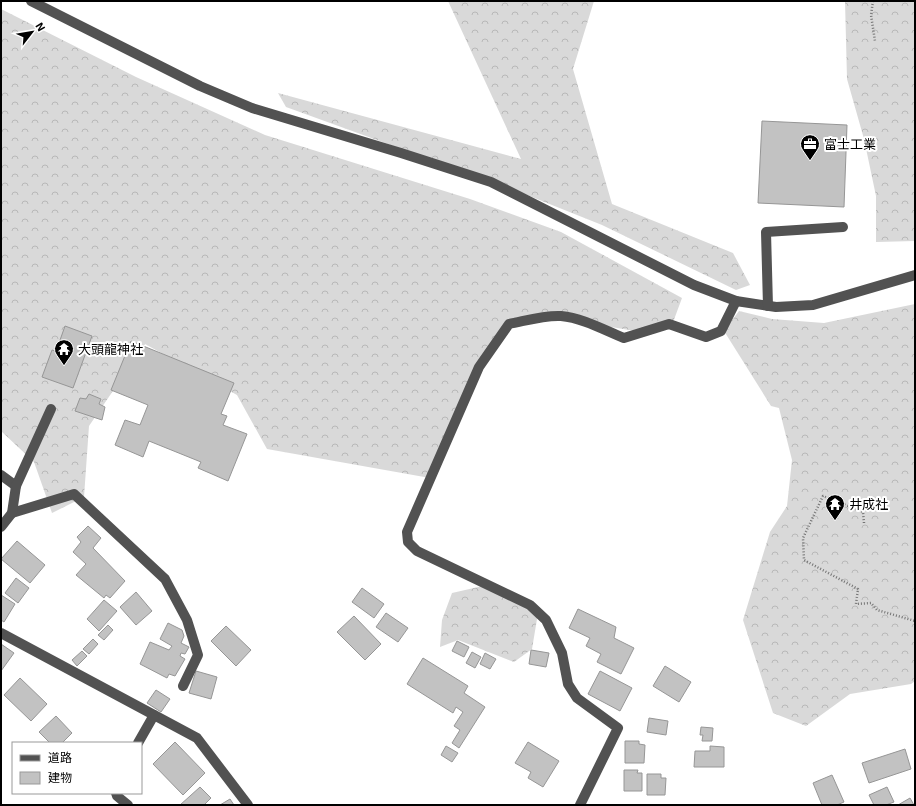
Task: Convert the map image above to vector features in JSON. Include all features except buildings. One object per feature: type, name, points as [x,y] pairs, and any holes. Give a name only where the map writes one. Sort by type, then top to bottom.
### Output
[{"type":"street","points":[[31,1],[200,86],[252,108],[491,182],[694,286],[736,300],[776,307],[813,305],[915,275]]},
{"type":"street","points":[[768,306],[766,232],[843,227]]},
{"type":"street","points":[[580,805],[618,728],[577,698],[568,684],[562,653],[546,620],[530,605],[417,551],[408,542],[407,532],[479,367],[509,324],[559,316],[570,317],[624,338],[632,334],[669,324],[706,337],[721,331],[736,300]]},
{"type":"street","points":[[1,527],[12,513],[16,486],[51,409]]},
{"type":"street","points":[[1,474],[16,486]]},
{"type":"street","points":[[12,513],[74,494],[165,579],[187,620],[198,655],[183,686]]},
{"type":"street","points":[[1,633],[197,738],[248,805]]},
{"type":"street","points":[[139,742],[154,715]]},
{"type":"street","points":[[116,794],[128,805]]},
{"type":"path","points":[[873,1],[871,15],[874,41]]},
{"type":"path","points":[[864,523],[863,512],[823,496],[803,538],[804,560],[858,589],[856,604],[872,603],[877,610],[915,621]]},
{"type":"green space","points":[[448,1],[594,1],[573,69],[612,204],[733,253],[750,285],[736,290],[602,225],[512,189],[286,107],[278,93],[521,159]]},
{"type":"green space","points":[[845,1],[915,1],[915,241],[876,242],[876,196],[864,139],[847,79]]},
{"type":"green space","points":[[1,9],[136,77],[265,135],[470,199],[561,232],[682,298],[672,325],[641,332],[546,316],[505,323],[465,394],[430,478],[267,449],[237,395],[145,344],[89,426],[84,497],[52,513],[34,462],[1,431]]},
{"type":"green space","points":[[915,304],[915,681],[911,684],[850,694],[806,726],[773,713],[743,620],[770,532],[787,506],[792,460],[779,408],[771,406],[724,331],[739,311],[772,319],[824,323]]},
{"type":"green space","points":[[487,585],[538,613],[532,649],[514,662],[458,640],[440,647],[442,620],[452,593]]},
{"type":"place","name":"富士工業","points":[[810,161]]},
{"type":"place","name":"大頭龍神社","points":[[64,366]]},
{"type":"place","name":"井成社","points":[[835,521]]}]
